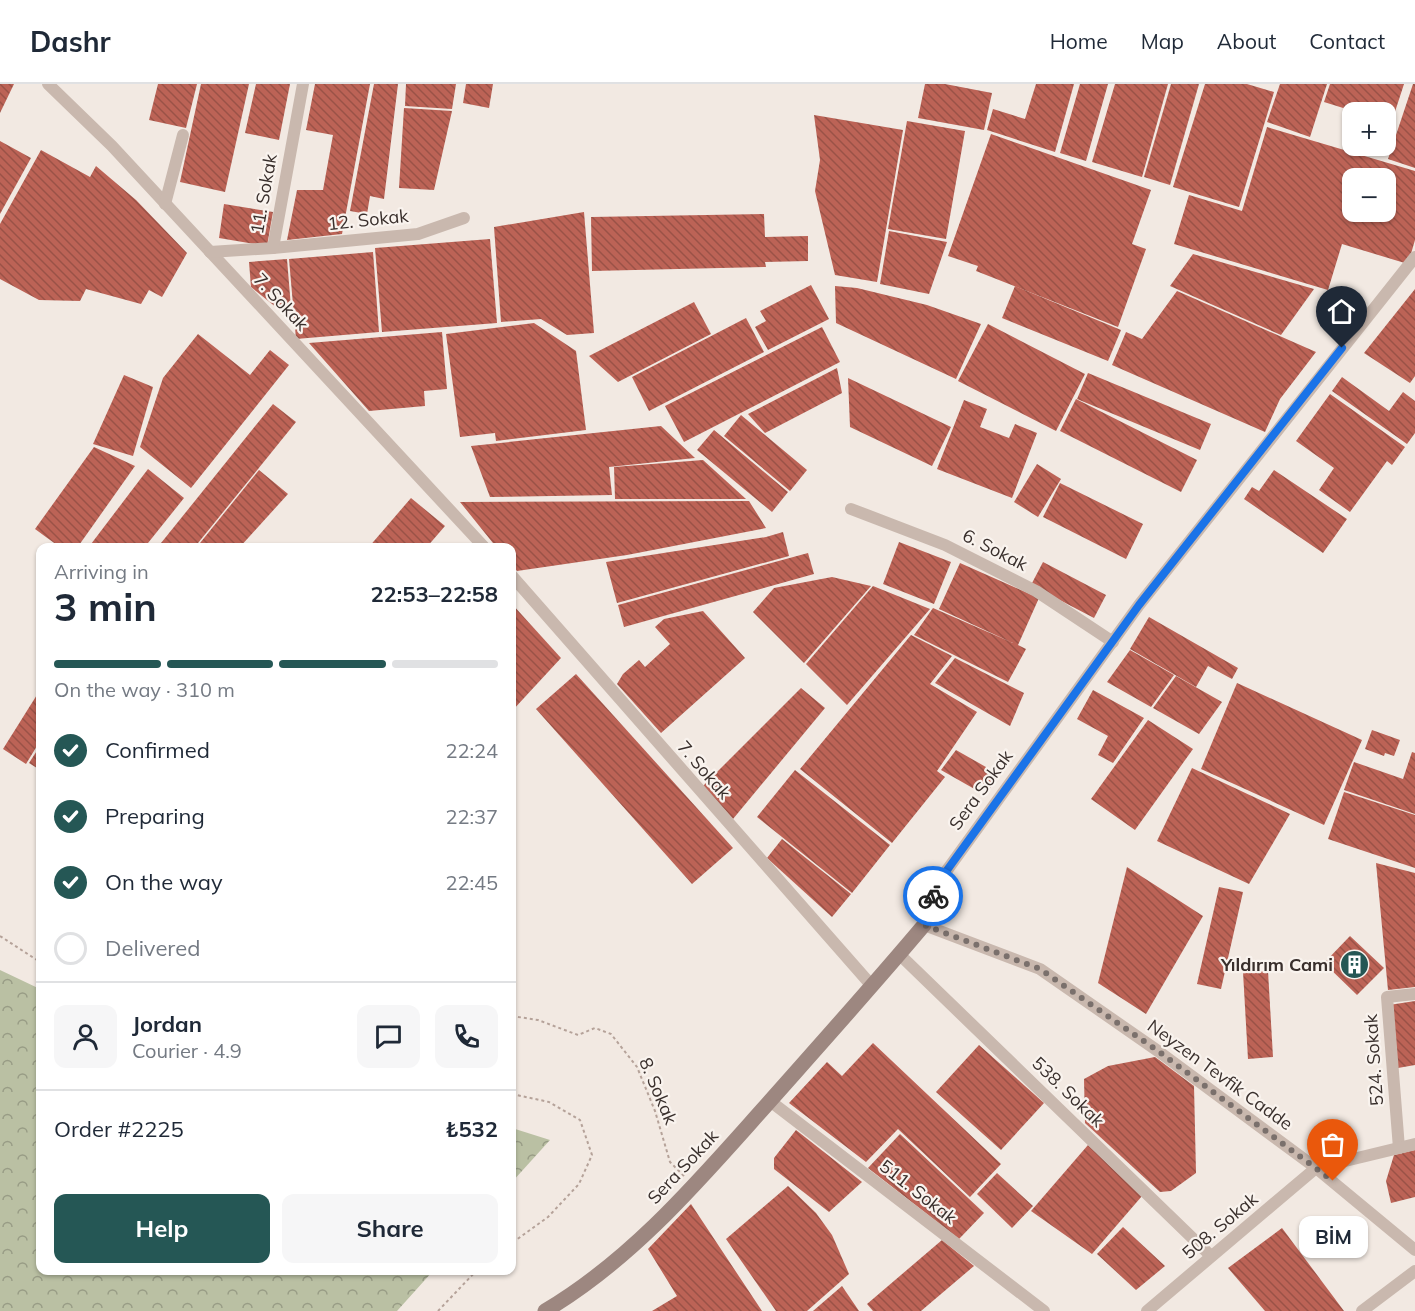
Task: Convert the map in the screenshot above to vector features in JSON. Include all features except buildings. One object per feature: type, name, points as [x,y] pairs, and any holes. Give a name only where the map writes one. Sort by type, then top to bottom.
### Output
[{"type":"street","name":"11. Sokak","points":[[210,252],[273,248],[303,84]]},
{"type":"street","name":"7. Sokak","points":[[51,85],[112,146],[480,543]]},
{"type":"street","points":[[165,204],[183,135]]},
{"type":"street","name":"12. Sokak","points":[[273,248],[418,234],[464,218]]},
{"type":"street","name":"Sera Sokak","points":[[545,1311],[631,1250],[694,1187],[872,987],[924,925],[937,884],[1139,605],[1415,257]]},
{"type":"street","name":"6. Sokak","points":[[851,509],[945,545],[1036,591],[1113,642]]},
{"type":"street","name":"7. Sokak","points":[[516,581],[872,987]]},
{"type":"street","name":"Neyzen Tevfik Cadde","points":[[924,925],[1040,969],[1158,1051],[1316,1168],[1415,1250]]},
{"type":"street","name":"538. Sokak","points":[[899,954],[1211,1256]]},
{"type":"street","name":"524. Sokak","points":[[1399,1148],[1387,997],[1415,994]]},
{"type":"street","name":"511. Sokak","points":[[770,1101],[1044,1311]]},
{"type":"street","points":[[1316,1168],[1415,1144]]},
{"type":"street","name":"508. Sokak","points":[[1146,1311],[1316,1168]]},
{"type":"street","points":[[1362,1311],[1415,1271]]},
{"type":"path","points":[[0,936],[36,959]]},
{"type":"path","name":"8. Sokak","points":[[516,1017],[538,1020],[578,1035],[595,1028],[611,1034],[637,1067],[655,1111],[670,1162],[694,1187]]},
{"type":"path","points":[[516,1095],[549,1102],[580,1120],[592,1155],[579,1184],[548,1216],[516,1240]]},
{"type":"path","points":[[438,1311],[472,1275]]},
{"type":"green space","points":[[0,970],[36,987],[36,1275],[429,1275],[397,1311],[0,1311]]},
{"type":"green space","points":[[516,1129],[550,1140],[516,1178]]},
{"type":"way so far","points":[[933,896],[924,925],[1040,969],[1158,1051],[1333,1181]]},
{"type":"place","name":"Yıldırım Cami","points":[[1354,965]]},
{"type":"place","name":"BİM","points":[[1333,1181]]},
{"type":"route","points":[[933,896],[937,884],[1139,605],[1342,348]]}]
